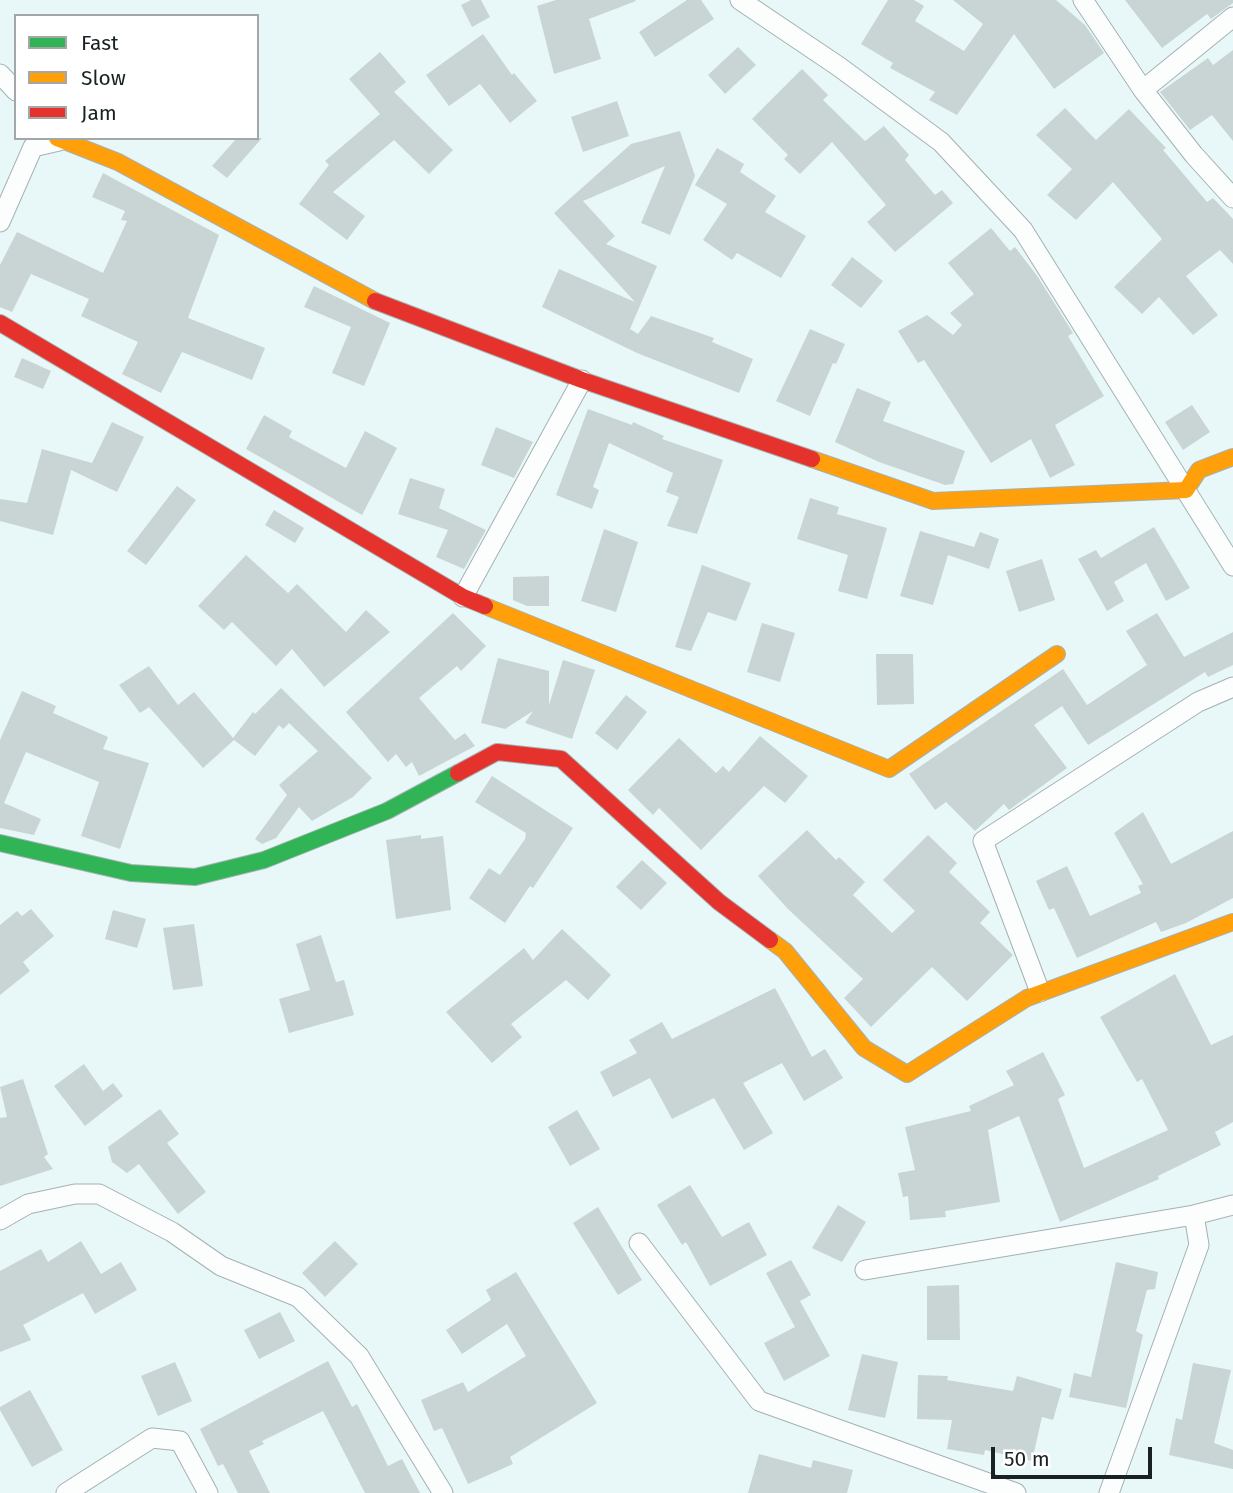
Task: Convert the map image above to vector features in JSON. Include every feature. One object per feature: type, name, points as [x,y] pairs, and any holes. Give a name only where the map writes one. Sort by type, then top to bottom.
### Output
[{"type":"street","points":[[740,0],[838,66],[941,142],[1023,230],[1233,566]]},
{"type":"street","points":[[1083,0],[1143,90],[1194,155],[1233,198]]},
{"type":"street","points":[[1143,90],[1233,17]]},
{"type":"street","points":[[0,74],[14,90]]},
{"type":"street","points":[[0,222],[33,147],[58,140],[118,162],[373,300],[582,380],[933,501],[1186,490]]},
{"type":"street","points":[[0,323],[463,597],[889,769],[1057,654]]},
{"type":"street","points":[[463,597],[582,380]]},
{"type":"street","points":[[1186,490],[1199,470],[1233,457]]},
{"type":"street","points":[[1040,992],[983,841],[1198,702],[1233,687]]},
{"type":"street","points":[[0,842],[131,873],[195,877],[264,860],[387,811],[497,752],[561,759],[719,902],[785,951],[864,1048],[907,1074],[1040,992],[1233,922]]},
{"type":"street","points":[[0,1220],[28,1204],[75,1194],[99,1194],[173,1232],[221,1266],[298,1297],[359,1356],[443,1493]]},
{"type":"street","points":[[865,1270],[1194,1215],[1233,1205]]},
{"type":"street","points":[[1109,1493],[1199,1245],[1194,1215]]},
{"type":"street","points":[[639,1243],[759,1401],[1016,1493]]},
{"type":"street","points":[[66,1493],[152,1438],[180,1441],[208,1493]]},
{"type":"building","points":[[471,0],[481,0],[490,17],[472,27],[461,5]]},
{"type":"building","points":[[556,0],[636,1],[589,19],[601,59],[554,74],[537,6]]},
{"type":"building","points":[[687,0],[701,0],[714,19],[655,57],[639,32]]},
{"type":"building","points":[[888,0],[914,0],[924,6],[915,21],[964,51],[983,24],[953,0],[1056,0],[1085,25],[1104,53],[1054,89],[1014,34],[957,115],[929,100],[935,92],[890,68],[893,63],[861,44]]},
{"type":"building","points":[[1125,0],[1233,0],[1233,3],[1211,19],[1207,14],[1162,48]]},
{"type":"building","points":[[483,34],[512,75],[514,73],[537,101],[510,123],[480,84],[449,106],[426,75]]},
{"type":"building","points":[[738,47],[756,65],[725,94],[708,75]]},
{"type":"building","points":[[1233,50],[1233,141],[1212,115],[1190,130],[1160,92],[1208,58],[1213,65]]},
{"type":"building","points":[[380,52],[406,82],[394,92],[453,150],[429,174],[394,140],[333,192],[365,216],[347,240],[299,204],[329,165],[325,161],[380,114],[349,79]]},
{"type":"building","points":[[802,69],[828,95],[823,100],[865,141],[884,126],[909,155],[905,160],[935,195],[942,190],[953,203],[895,252],[867,222],[886,205],[832,142],[800,174],[784,159],[788,155],[752,119]]},
{"type":"building","points":[[617,101],[629,136],[583,152],[571,117]]},
{"type":"building","points":[[1065,108],[1096,140],[1129,109],[1166,148],[1163,150],[1207,202],[1213,198],[1233,219],[1233,264],[1220,250],[1186,276],[1218,315],[1193,335],[1159,297],[1142,314],[1114,287],[1162,239],[1113,182],[1076,220],[1047,195],[1072,169],[1036,135]]},
{"type":"building","points":[[680,131],[695,176],[670,235],[641,223],[665,166],[583,201],[615,236],[606,244],[657,266],[630,329],[638,334],[651,316],[714,338],[712,342],[753,359],[739,393],[637,353],[542,307],[559,269],[635,302],[554,213],[631,144]]},
{"type":"building","points":[[262,138],[227,178],[212,166],[235,140]]},
{"type":"building","points":[[717,148],[744,164],[740,172],[776,196],[765,212],[806,236],[781,278],[737,253],[732,260],[703,240],[727,204],[695,185]]},
{"type":"building","points":[[103,173],[219,235],[188,318],[265,348],[252,380],[182,352],[161,393],[122,374],[138,342],[81,316],[89,299],[31,274],[12,312],[0,307],[0,265],[17,232],[103,273],[127,221],[121,220],[125,211],[92,197]]},
{"type":"building","points":[[991,228],[1010,251],[1015,247],[1038,277],[1073,333],[1068,336],[1104,396],[1055,425],[1075,465],[1050,478],[1031,439],[991,463],[924,360],[918,363],[898,331],[927,315],[953,335],[962,325],[950,313],[974,294],[948,263]]},
{"type":"building","points":[[852,257],[883,281],[861,308],[831,285]]},
{"type":"building","points":[[314,286],[390,323],[364,386],[332,373],[351,327],[304,307]]},
{"type":"building","points":[[810,329],[845,344],[836,364],[833,363],[810,416],[776,401]]},
{"type":"building","points":[[22,358],[51,371],[43,389],[14,377]]},
{"type":"building","points":[[857,388],[891,402],[883,421],[965,451],[953,484],[945,485],[879,462],[835,442]]},
{"type":"building","points":[[1192,405],[1210,432],[1183,450],[1165,422]]},
{"type":"building","points":[[588,409],[632,425],[633,422],[664,436],[662,439],[723,460],[697,534],[667,526],[679,497],[666,492],[673,473],[609,443],[593,487],[599,490],[592,509],[556,495]]},
{"type":"building","points":[[264,415],[292,431],[289,437],[346,468],[365,431],[397,448],[362,515],[246,449]]},
{"type":"building","points":[[112,422],[144,437],[117,492],[71,470],[53,535],[0,521],[0,499],[27,503],[42,449],[92,463]]},
{"type":"building","points":[[496,427],[533,442],[514,478],[481,465]]},
{"type":"building","points":[[410,478],[445,489],[439,508],[486,530],[464,569],[436,557],[448,530],[398,514]]},
{"type":"building","points":[[177,486],[196,500],[146,565],[127,551]]},
{"type":"building","points":[[810,498],[839,507],[837,514],[887,528],[867,599],[838,591],[848,555],[797,539]]},
{"type":"building","points":[[274,510],[304,528],[295,543],[265,525]]},
{"type":"building","points":[[1154,527],[1190,588],[1166,601],[1146,563],[1114,582],[1124,601],[1107,611],[1078,559],[1096,550],[1101,558]]},
{"type":"building","points":[[604,529],[638,542],[616,612],[581,601]]},
{"type":"building","points":[[920,531],[974,547],[980,532],[999,539],[989,569],[948,555],[933,605],[900,596]]},
{"type":"building","points":[[246,555],[288,593],[297,584],[346,632],[366,610],[390,632],[324,687],[292,649],[276,666],[232,622],[224,630],[198,606]]},
{"type":"building","points":[[1042,559],[1055,600],[1019,612],[1006,571]]},
{"type":"building","points":[[702,565],[751,583],[736,621],[708,612],[691,651],[675,647]]},
{"type":"building","points":[[549,576],[549,606],[527,606],[513,600],[513,577]]},
{"type":"building","points":[[453,613],[486,646],[461,671],[457,666],[419,698],[455,740],[465,733],[475,746],[419,776],[412,762],[406,767],[396,754],[388,762],[346,712]]},
{"type":"building","points":[[1157,613],[1184,657],[1233,632],[1233,665],[1208,677],[1205,672],[1088,745],[1062,706],[1034,725],[1067,768],[1009,810],[1004,804],[975,831],[946,802],[935,810],[909,774],[1063,669],[1087,705],[1147,665],[1126,631]]},
{"type":"building","points":[[762,623],[795,633],[780,682],[747,672]]},
{"type":"building","points":[[876,654],[913,654],[914,704],[877,705]]},
{"type":"building","points":[[498,658],[549,671],[549,705],[563,660],[595,670],[572,739],[525,723],[533,711],[505,729],[481,723]]},
{"type":"building","points":[[149,666],[178,705],[194,692],[233,738],[253,712],[255,714],[281,688],[372,778],[353,797],[312,821],[299,807],[276,838],[262,844],[255,839],[287,795],[279,785],[318,751],[289,723],[283,729],[279,725],[255,756],[234,740],[203,768],[149,707],[140,713],[119,685]]},
{"type":"building","points":[[22,691],[56,706],[53,713],[108,737],[103,749],[149,763],[120,849],[81,836],[99,782],[26,752],[4,803],[41,819],[34,835],[0,828],[0,740]]},
{"type":"building","points":[[626,695],[647,712],[617,750],[595,733]]},
{"type":"building","points":[[760,736],[808,776],[785,803],[764,786],[701,850],[659,808],[653,815],[628,790],[679,738],[716,773],[723,766],[729,772]]},
{"type":"building","points":[[492,776],[573,828],[533,888],[530,886],[505,923],[469,898],[489,868],[500,875],[525,839],[526,833],[475,802]]},
{"type":"building","points":[[1143,812],[1171,864],[1233,831],[1233,898],[1186,923],[1161,932],[1156,922],[1077,958],[1054,908],[1049,910],[1036,881],[1067,866],[1090,916],[1141,893],[1138,886],[1143,884],[1114,833]]},
{"type":"building","points":[[807,830],[836,860],[839,857],[865,882],[853,895],[892,933],[915,911],[883,880],[928,835],[957,863],[949,872],[990,912],[980,923],[1013,955],[967,1001],[932,967],[871,1027],[844,998],[863,979],[788,909],[758,876]]},
{"type":"building","points":[[421,835],[421,839],[443,836],[451,910],[396,919],[386,840]]},
{"type":"building","points":[[642,860],[667,883],[641,910],[616,887]]},
{"type":"building","points":[[31,909],[54,936],[23,962],[30,971],[0,995],[0,925],[17,911],[22,916]]},
{"type":"building","points":[[113,910],[146,919],[137,948],[105,939]]},
{"type":"building","points":[[194,924],[203,986],[173,990],[163,928]]},
{"type":"building","points":[[562,929],[611,975],[588,1000],[566,980],[511,1024],[522,1037],[492,1063],[446,1012],[524,948],[533,960]]},
{"type":"building","points":[[321,935],[336,982],[344,980],[354,1015],[289,1033],[279,999],[310,990],[296,944]]},
{"type":"building","points":[[1175,974],[1211,1045],[1233,1035],[1233,1122],[1215,1132],[1221,1145],[1158,1176],[1159,1179],[1060,1222],[1019,1116],[988,1130],[1000,1202],[945,1211],[946,1217],[910,1220],[908,1196],[903,1197],[898,1173],[915,1170],[905,1127],[971,1111],[969,1106],[1014,1085],[1006,1071],[1043,1052],[1065,1095],[1058,1099],[1084,1168],[1168,1130],[1142,1079],[1137,1082],[1100,1017]]},
{"type":"building","points":[[775,988],[812,1057],[825,1049],[843,1078],[804,1101],[782,1063],[743,1083],[773,1133],[744,1150],[714,1098],[672,1119],[650,1078],[613,1097],[600,1072],[637,1053],[629,1040],[662,1022],[672,1039]]},
{"type":"building","points":[[84,1064],[103,1091],[113,1083],[123,1096],[85,1126],[54,1086]]},
{"type":"building","points":[[23,1079],[48,1154],[44,1157],[53,1169],[0,1186],[0,1118],[7,1117],[0,1087]]},
{"type":"building","points":[[160,1109],[179,1134],[167,1143],[206,1192],[178,1214],[139,1164],[127,1173],[112,1162],[108,1147]]},
{"type":"building","points":[[577,1110],[600,1149],[570,1166],[548,1127]]},
{"type":"building","points":[[690,1185],[722,1237],[749,1222],[767,1255],[710,1286],[686,1242],[682,1245],[657,1205]]},
{"type":"building","points":[[838,1205],[866,1222],[842,1262],[812,1248]]},
{"type":"building","points":[[598,1207],[642,1280],[618,1295],[573,1223]]},
{"type":"building","points":[[81,1241],[101,1274],[121,1262],[137,1290],[95,1314],[83,1293],[23,1325],[31,1340],[0,1352],[0,1271],[41,1249],[48,1262]]},
{"type":"building","points":[[335,1241],[358,1264],[325,1297],[302,1273]]},
{"type":"building","points":[[791,1260],[811,1295],[800,1301],[830,1356],[784,1381],[764,1343],[795,1327],[766,1273]]},
{"type":"building","points":[[1116,1262],[1158,1272],[1155,1289],[1147,1290],[1136,1331],[1143,1335],[1126,1408],[1069,1397],[1074,1373],[1091,1377]]},
{"type":"building","points":[[516,1272],[597,1403],[510,1457],[513,1464],[468,1484],[442,1428],[434,1431],[421,1400],[463,1382],[468,1392],[526,1356],[507,1324],[462,1354],[446,1330],[491,1300],[486,1290]]},
{"type":"building","points":[[959,1285],[960,1340],[927,1340],[927,1286]]},
{"type":"building","points":[[280,1312],[295,1341],[259,1359],[244,1330]]},
{"type":"building","points":[[862,1354],[898,1362],[885,1418],[848,1410]]},
{"type":"building","points":[[328,1361],[352,1407],[357,1404],[388,1466],[402,1459],[420,1493],[365,1493],[323,1411],[262,1441],[264,1444],[249,1451],[270,1493],[238,1493],[223,1464],[218,1466],[200,1429]]},
{"type":"building","points":[[175,1362],[192,1401],[158,1416],[141,1376]]},
{"type":"building","points":[[1193,1363],[1231,1370],[1214,1443],[1233,1450],[1233,1469],[1169,1455],[1176,1418],[1182,1420]]},
{"type":"building","points":[[918,1375],[948,1376],[947,1380],[1013,1391],[1017,1376],[1062,1389],[1053,1420],[1042,1417],[1032,1461],[985,1450],[984,1455],[947,1449],[952,1420],[917,1419]]},
{"type":"building","points":[[30,1390],[63,1450],[32,1467],[0,1410],[0,1407]]},
{"type":"building","points":[[759,1454],[811,1468],[813,1460],[853,1470],[847,1493],[748,1493]]},
{"type":"traffic: fast","points":[[0,843],[131,873],[195,877],[264,860],[387,811],[458,773]]},
{"type":"traffic: slow","points":[[62,140],[118,162],[375,301]]},
{"type":"traffic: slow","points":[[812,459],[933,501],[1186,490],[1199,470],[1233,457]]},
{"type":"traffic: slow","points":[[485,606],[889,769],[1057,654]]},
{"type":"traffic: slow","points":[[770,940],[785,951],[864,1048],[907,1074],[1027,998],[1233,922]]},
{"type":"traffic: jam","points":[[375,301],[582,380],[812,459]]},
{"type":"traffic: jam","points":[[0,323],[463,597],[485,606]]},
{"type":"traffic: jam","points":[[458,773],[497,752],[561,759],[719,902],[770,940]]}]
